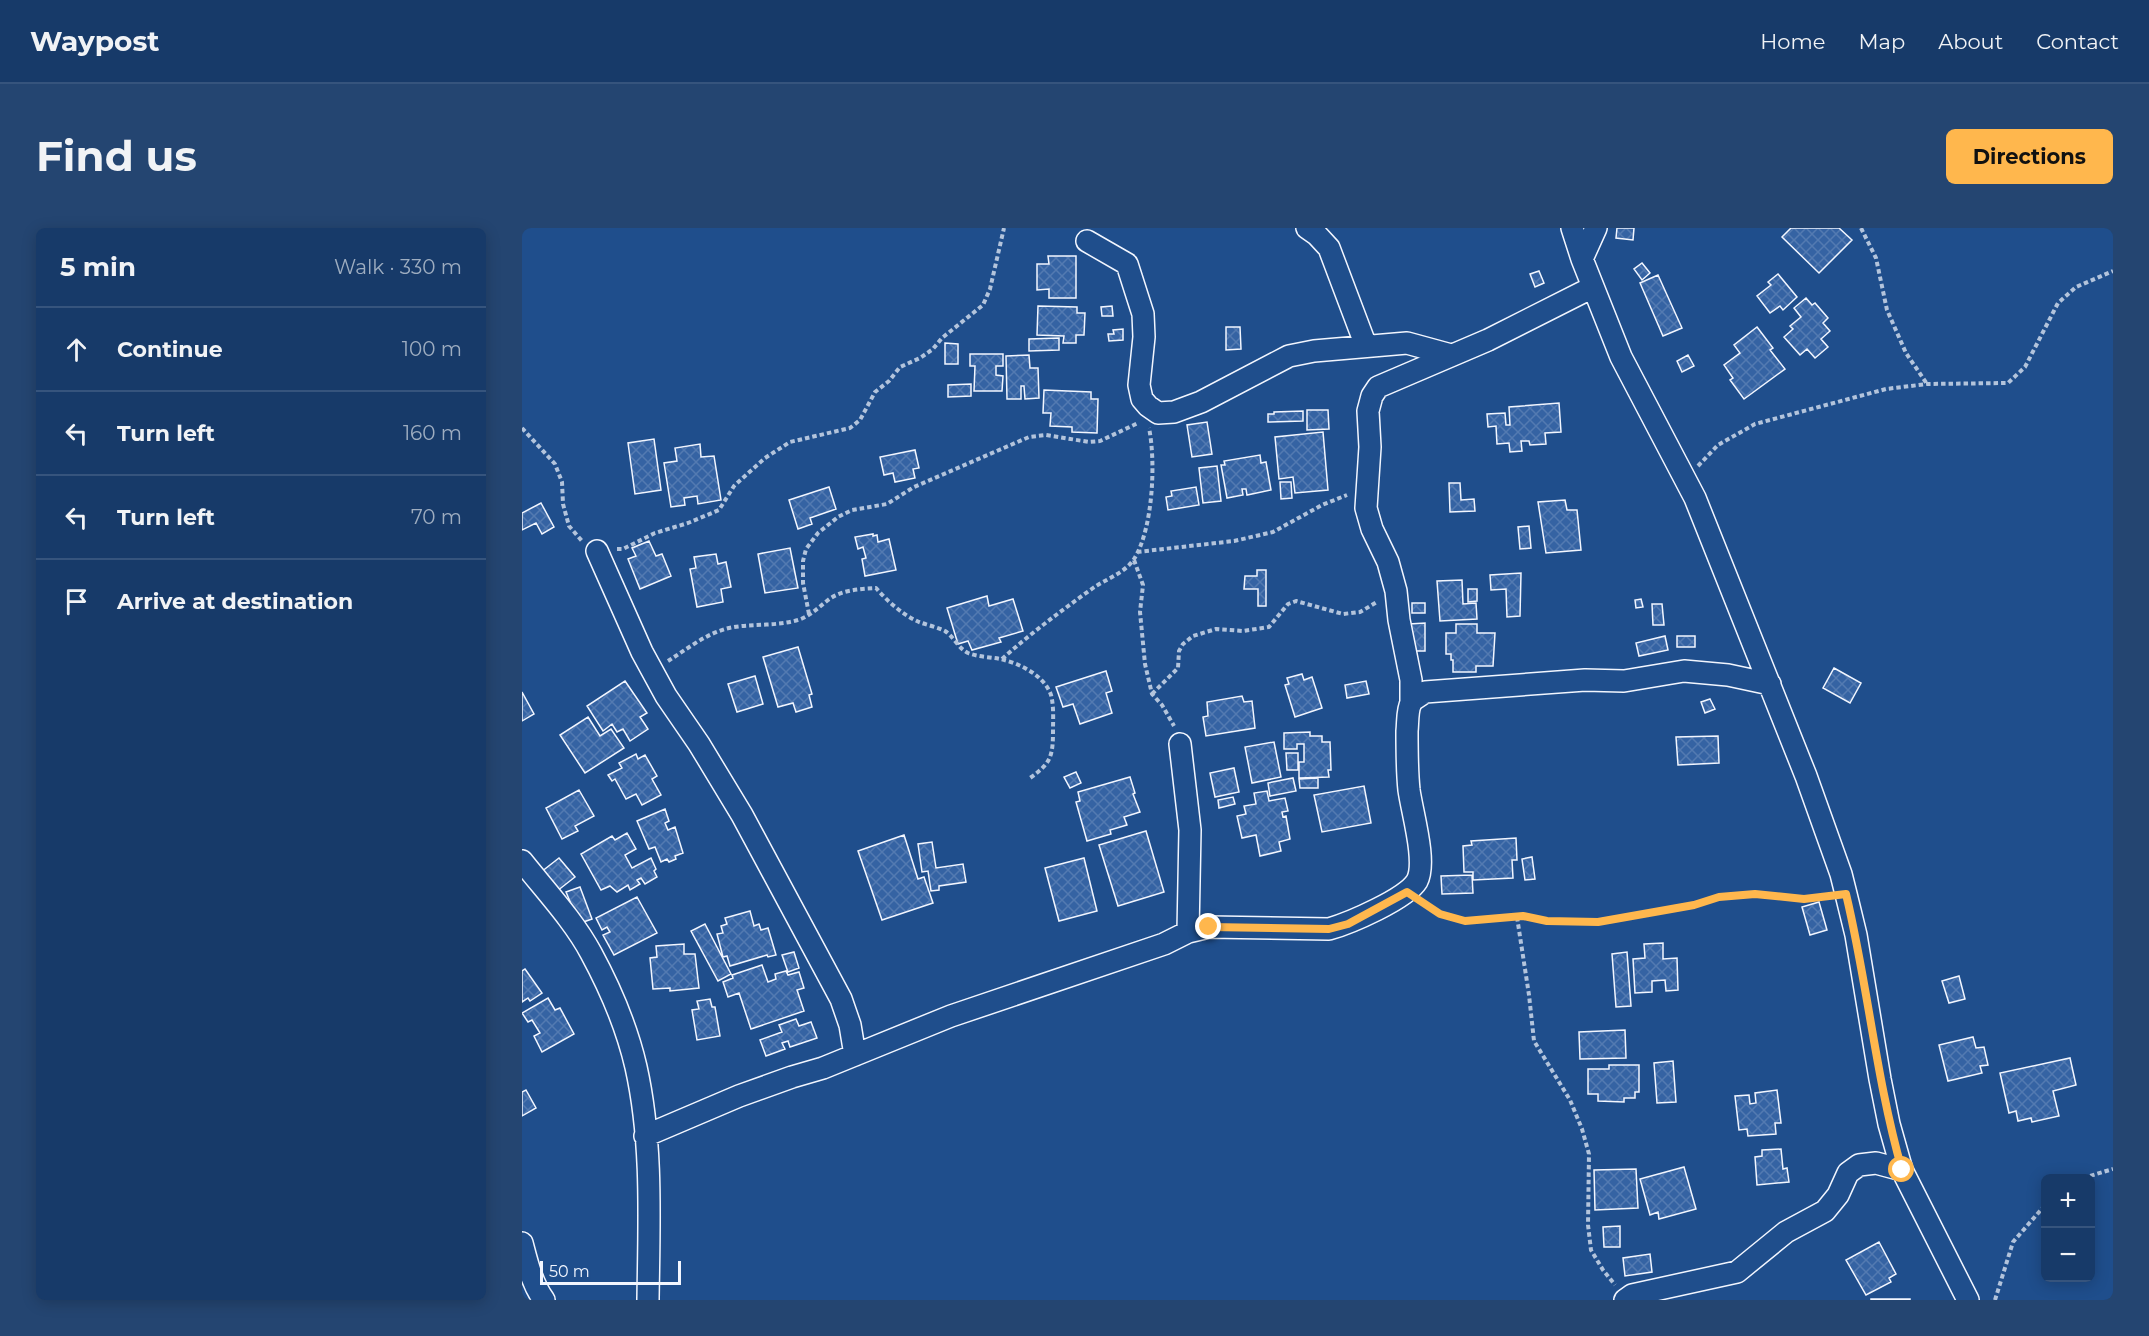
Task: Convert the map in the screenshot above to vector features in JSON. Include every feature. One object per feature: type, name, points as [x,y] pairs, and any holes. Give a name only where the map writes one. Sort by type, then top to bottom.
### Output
[{"type":"street","points":[[1307,228],[1323,240],[1329,248],[1366,346]]},
{"type":"street","points":[[1572,228],[1621,357],[1695,498],[1810,787],[1841,874],[1856,935],[1880,1079],[1889,1124],[1902,1170],[1968,1300]]},
{"type":"street","points":[[1582,259],[1596,228]]},
{"type":"street","points":[[1087,241],[1127,264],[1143,314],[1144,337],[1139,385],[1142,399],[1158,413],[1174,412],[1201,402],[1289,356],[1314,351],[1414,344],[1452,355]]},
{"type":"street","points":[[645,1136],[739,1096],[823,1068],[951,1016],[1164,944],[1188,932],[1209,927],[1329,929],[1348,924],[1407,892],[1417,880],[1420,869],[1408,769],[1411,680],[1399,620],[1396,591],[1388,562],[1372,529],[1366,508],[1370,447],[1368,411],[1372,396],[1378,387],[1488,340],[1593,287]]},
{"type":"street","points":[[597,551],[666,696],[699,744],[742,815],[841,999],[850,1025],[855,1054]]},
{"type":"street","points":[[1411,703],[1425,692],[1585,680],[1624,681],[1684,671],[1728,675],[1770,684]]},
{"type":"street","points":[[1180,744],[1190,830],[1188,932]]},
{"type":"street","points":[[522,861],[590,951],[616,1007],[636,1067],[645,1136],[649,1225],[648,1300]]},
{"type":"street","points":[[1626,1300],[1632,1295],[1737,1272],[1786,1232],[1825,1211],[1838,1195],[1848,1173],[1859,1165],[1876,1163],[1902,1170]]},
{"type":"street","points":[[522,1243],[530,1270],[544,1300]]},
{"type":"path","points":[[522,428],[555,464],[562,482],[563,504],[569,526],[583,542],[597,551],[623,549],[655,533],[688,523],[719,510],[734,486],[765,458],[789,442],[850,428],[860,420],[875,392],[889,381],[900,367],[920,358],[983,305],[990,289],[1004,228]]},
{"type":"path","points":[[1861,228],[1876,258],[1887,310],[1906,353],[1927,384]]},
{"type":"path","points":[[1686,480],[1718,445],[1755,424],[1886,389],[1927,384],[2007,383],[2025,367],[2058,303],[2076,287],[2113,271]]},
{"type":"path","points":[[809,614],[803,583],[803,561],[806,549],[818,533],[838,517],[852,510],[887,504],[914,487],[1029,437],[1046,435],[1089,442],[1100,441],[1147,418],[1152,446],[1149,515],[1148,524],[1134,560],[1032,632],[1002,659]]},
{"type":"path","points":[[1137,552],[1234,542],[1273,532],[1322,505],[1367,488]]},
{"type":"path","points":[[1134,560],[1143,585],[1140,612],[1144,664],[1152,694],[1171,720],[1180,744]]},
{"type":"path","points":[[652,670],[716,632],[746,625],[789,622],[803,618],[841,593],[876,588],[917,621],[946,632],[960,648],[971,654],[1002,659],[1027,670],[1040,679],[1051,696],[1053,741],[1051,755],[1046,766],[1030,777]]},
{"type":"path","points":[[1152,694],[1178,668],[1179,651],[1183,644],[1193,636],[1216,629],[1243,631],[1269,627],[1288,604],[1296,601],[1343,614],[1360,612],[1396,591]]},
{"type":"path","points":[[1407,892],[1440,914],[1465,921],[1517,917],[1547,921],[1598,922],[1694,905],[1719,897],[1755,894],[1804,899],[1846,894]]},
{"type":"path","points":[[1517,917],[1534,1041],[1570,1100],[1589,1154],[1588,1225],[1591,1250],[1626,1300]]},
{"type":"path","points":[[2095,1175],[2113,1169]]},
{"type":"path","points":[[1995,1300],[2013,1242],[2041,1209]]},
{"type":"building","points":[[1617,228],[1634,228],[1633,240],[1616,238]]},
{"type":"building","points":[[1791,228],[1839,228],[1852,240],[1819,273],[1782,237]]},
{"type":"building","points":[[1048,256],[1076,256],[1076,298],[1049,298],[1049,289],[1037,290],[1037,264],[1049,264]]},
{"type":"building","points":[[1642,263],[1650,273],[1642,280],[1634,269]]},
{"type":"building","points":[[1539,271],[1544,283],[1535,287],[1530,274]]},
{"type":"building","points":[[1778,274],[1797,297],[1783,310],[1780,306],[1770,313],[1757,296],[1771,285],[1768,282]]},
{"type":"building","points":[[1658,275],[1682,328],[1663,336],[1640,283]]},
{"type":"building","points":[[1806,298],[1812,305],[1815,303],[1828,318],[1823,323],[1830,331],[1821,339],[1828,347],[1815,358],[1807,349],[1800,355],[1784,337],[1793,329],[1790,326],[1801,317],[1794,308]]},
{"type":"building","points":[[1038,306],[1077,307],[1077,313],[1085,313],[1084,335],[1076,335],[1076,343],[1063,343],[1064,336],[1037,335]]},
{"type":"building","points":[[1112,306],[1113,316],[1102,316],[1101,307]]},
{"type":"building","points":[[1226,327],[1240,327],[1241,349],[1226,350]]},
{"type":"building","points":[[1757,327],[1773,348],[1770,350],[1785,369],[1744,399],[1730,380],[1733,378],[1724,365],[1740,353],[1734,345]]},
{"type":"building","points":[[1123,329],[1123,340],[1109,341],[1108,334],[1114,334],[1113,330]]},
{"type":"building","points":[[1059,338],[1059,350],[1029,351],[1029,339]]},
{"type":"building","points":[[945,343],[958,344],[958,364],[945,364]]},
{"type":"building","points":[[970,354],[1003,354],[1003,366],[996,366],[996,375],[1003,376],[1002,391],[974,391],[975,366],[970,366]]},
{"type":"building","points":[[1029,355],[1030,368],[1038,368],[1039,398],[1025,399],[1024,386],[1021,386],[1021,399],[1007,399],[1006,356]]},
{"type":"building","points":[[1688,355],[1694,366],[1682,372],[1677,361]]},
{"type":"building","points":[[971,384],[971,396],[948,397],[948,385]]},
{"type":"building","points":[[1044,390],[1091,392],[1091,399],[1098,399],[1097,433],[1072,432],[1072,427],[1050,426],[1051,413],[1043,413]]},
{"type":"building","points":[[1559,403],[1561,432],[1545,433],[1546,444],[1530,445],[1529,441],[1521,441],[1522,451],[1510,452],[1509,443],[1497,444],[1496,426],[1488,427],[1487,414],[1505,413],[1506,425],[1510,425],[1509,407]]},
{"type":"building","points":[[1307,410],[1328,410],[1329,429],[1307,430]]},
{"type":"building","points":[[1303,411],[1303,421],[1268,422],[1268,414],[1274,414],[1274,412]]},
{"type":"building","points":[[1207,422],[1212,454],[1192,457],[1187,425]]},
{"type":"building","points":[[1323,432],[1328,490],[1295,493],[1293,477],[1279,479],[1275,437]]},
{"type":"building","points":[[654,439],[661,490],[635,494],[628,443]]},
{"type":"building","points":[[700,444],[701,457],[714,456],[721,500],[698,504],[697,496],[684,498],[685,505],[671,507],[664,463],[677,461],[675,448]]},
{"type":"building","points":[[915,450],[919,468],[913,469],[915,478],[895,482],[893,473],[884,475],[880,457]]},
{"type":"building","points":[[1260,455],[1261,463],[1266,462],[1271,490],[1247,495],[1246,489],[1242,489],[1243,495],[1227,498],[1221,465],[1225,465],[1224,461]]},
{"type":"building","points":[[1217,466],[1221,501],[1203,503],[1199,468]]},
{"type":"building","points":[[1280,482],[1291,482],[1292,498],[1281,499]]},
{"type":"building","points":[[1449,483],[1460,483],[1461,500],[1474,499],[1475,511],[1450,512]]},
{"type":"building","points":[[829,487],[836,509],[810,518],[812,524],[798,529],[789,500]]},
{"type":"building","points":[[1196,487],[1199,505],[1168,510],[1166,497],[1172,496],[1171,491]]},
{"type":"building","points":[[1565,500],[1567,510],[1577,510],[1581,550],[1546,553],[1538,502]]},
{"type":"building","points":[[541,503],[554,527],[542,534],[536,523],[522,530],[522,513]]},
{"type":"building","points":[[1529,526],[1531,548],[1520,549],[1518,527]]},
{"type":"building","points":[[873,534],[873,536],[877,535],[878,542],[889,539],[896,570],[865,576],[862,559],[866,558],[863,547],[858,549],[855,537]]},
{"type":"building","points":[[649,541],[656,556],[662,554],[671,576],[640,589],[628,559],[636,556],[632,548]]},
{"type":"building","points":[[790,548],[798,588],[765,593],[758,554]]},
{"type":"building","points":[[716,554],[718,564],[726,562],[731,587],[721,589],[723,602],[697,607],[690,569],[696,568],[694,557]]},
{"type":"building","points":[[1257,570],[1266,570],[1266,606],[1258,606],[1258,589],[1244,589],[1245,576],[1257,576]]},
{"type":"building","points":[[1521,573],[1520,616],[1507,617],[1506,589],[1491,590],[1490,575]]},
{"type":"building","points":[[1462,580],[1463,604],[1476,603],[1477,619],[1440,621],[1437,581]]},
{"type":"building","points":[[1468,589],[1477,589],[1477,601],[1468,602]]},
{"type":"building","points":[[987,596],[989,606],[1013,599],[1023,631],[999,638],[1001,642],[972,650],[968,641],[958,644],[947,608]]},
{"type":"building","points":[[1641,599],[1643,607],[1636,608],[1635,600]]},
{"type":"building","points":[[1412,603],[1425,603],[1425,613],[1412,613]]},
{"type":"building","points":[[1652,604],[1662,604],[1664,625],[1653,625]]},
{"type":"building","points":[[1425,623],[1425,651],[1410,651],[1409,624]]},
{"type":"building","points":[[1456,624],[1477,624],[1477,633],[1495,633],[1493,666],[1476,666],[1476,672],[1453,672],[1451,654],[1446,654],[1446,633],[1456,633]]},
{"type":"building","points":[[1665,636],[1668,650],[1639,656],[1636,643]]},
{"type":"building","points":[[1677,636],[1695,636],[1695,647],[1677,647]]},
{"type":"building","points":[[798,647],[812,694],[809,695],[812,707],[796,712],[793,703],[778,707],[763,657]]},
{"type":"building","points":[[1834,668],[1861,683],[1850,703],[1823,688]]},
{"type":"building","points":[[1106,671],[1112,691],[1106,693],[1112,713],[1080,724],[1073,704],[1063,707],[1056,687]]},
{"type":"building","points":[[1302,674],[1304,680],[1312,677],[1322,708],[1295,717],[1285,685],[1289,684],[1287,678]]},
{"type":"building","points":[[755,676],[763,704],[737,712],[728,684]]},
{"type":"building","points":[[625,681],[647,713],[640,717],[648,729],[630,741],[623,729],[617,732],[612,724],[603,731],[587,706]]},
{"type":"building","points":[[1366,681],[1369,694],[1347,698],[1345,685]]},
{"type":"building","points":[[522,692],[534,714],[522,721]]},
{"type":"building","points":[[1242,696],[1244,702],[1252,701],[1255,728],[1206,736],[1203,717],[1208,716],[1207,702]]},
{"type":"building","points":[[1710,699],[1715,709],[1705,713],[1701,702]]},
{"type":"building","points":[[588,717],[600,736],[611,729],[624,748],[585,773],[560,735]]},
{"type":"building","points":[[1310,732],[1310,736],[1322,736],[1322,742],[1330,742],[1329,777],[1299,778],[1299,762],[1304,762],[1304,744],[1297,744],[1297,749],[1284,749],[1284,733]]},
{"type":"building","points":[[1718,736],[1719,763],[1678,765],[1676,737]]},
{"type":"building","points":[[1274,742],[1281,777],[1252,783],[1245,747]]},
{"type":"building","points":[[1286,753],[1298,753],[1298,770],[1287,770]]},
{"type":"building","points":[[636,754],[638,759],[645,755],[657,776],[652,779],[661,795],[642,805],[636,794],[626,799],[615,779],[612,781],[608,775],[622,768],[619,763]]},
{"type":"building","points":[[1234,768],[1239,792],[1215,797],[1210,773]]},
{"type":"building","points":[[1076,772],[1081,783],[1070,788],[1064,777]]},
{"type":"building","points":[[1130,777],[1140,812],[1124,817],[1127,825],[1110,830],[1111,834],[1087,841],[1076,802],[1080,801],[1078,792]]},
{"type":"building","points":[[1293,778],[1296,791],[1270,796],[1268,783]]},
{"type":"building","points":[[1318,778],[1318,788],[1300,788],[1299,779]]},
{"type":"building","points":[[1364,786],[1371,823],[1322,832],[1314,795]]},
{"type":"building","points":[[579,790],[594,816],[575,826],[578,831],[562,839],[546,808]]},
{"type":"building","points":[[1267,791],[1269,801],[1285,798],[1288,811],[1282,812],[1283,817],[1286,816],[1290,839],[1279,842],[1281,851],[1260,856],[1256,835],[1242,838],[1237,816],[1246,814],[1244,806],[1256,804],[1254,793]]},
{"type":"building","points":[[1233,797],[1235,804],[1219,808],[1218,800]]},
{"type":"building","points":[[665,809],[669,821],[665,823],[668,830],[675,827],[683,853],[675,856],[676,859],[669,862],[667,859],[661,862],[655,847],[649,849],[637,821]]},
{"type":"building","points":[[1146,831],[1164,892],[1118,906],[1099,845]]},
{"type":"building","points":[[627,833],[636,849],[625,855],[632,868],[651,858],[657,877],[645,884],[641,878],[637,880],[640,884],[630,890],[628,885],[617,892],[610,886],[601,890],[581,854],[612,836],[615,840]]},
{"type":"building","points":[[904,835],[918,879],[924,877],[933,903],[882,920],[858,851]]},
{"type":"building","points":[[1516,838],[1517,860],[1512,860],[1513,878],[1473,880],[1473,872],[1464,872],[1463,846],[1472,845],[1471,841]]},
{"type":"building","points":[[932,842],[936,868],[963,864],[966,882],[939,886],[939,890],[931,891],[928,871],[922,872],[918,844]]},
{"type":"building","points":[[1532,857],[1535,879],[1525,880],[1522,859]]},
{"type":"building","points":[[559,858],[575,877],[557,891],[541,872]]},
{"type":"building","points":[[1084,858],[1097,911],[1059,921],[1045,868]]},
{"type":"building","points":[[1472,875],[1473,893],[1442,894],[1441,876]]},
{"type":"building","points":[[580,887],[592,919],[575,925],[567,905],[571,904],[566,892]]},
{"type":"building","points":[[637,897],[657,933],[614,955],[603,935],[610,932],[607,927],[602,930],[596,918]]},
{"type":"building","points":[[1819,902],[1827,930],[1810,935],[1802,907]]},
{"type":"building","points":[[750,911],[754,926],[759,924],[761,930],[768,928],[776,955],[768,957],[767,955],[730,966],[727,956],[723,957],[717,934],[723,933],[721,926],[727,924],[725,918]]},
{"type":"building","points":[[705,924],[731,974],[718,981],[691,931]]},
{"type":"building","points":[[1663,943],[1663,959],[1677,958],[1678,990],[1666,991],[1665,980],[1652,981],[1652,992],[1635,993],[1633,959],[1645,958],[1644,944]]},
{"type":"building","points":[[684,944],[684,954],[695,954],[699,988],[670,991],[670,988],[653,989],[650,958],[657,957],[656,946]]},
{"type":"building","points":[[794,952],[799,968],[788,972],[782,955]]},
{"type":"building","points":[[1627,952],[1631,1006],[1616,1007],[1612,954]]},
{"type":"building","points":[[762,965],[768,982],[776,979],[775,974],[786,971],[788,975],[799,972],[804,988],[797,990],[804,1011],[751,1029],[739,993],[728,997],[723,982],[733,978],[732,975]]},
{"type":"building","points":[[525,969],[542,993],[530,1001],[528,998],[522,1002],[522,971]]},
{"type":"building","points":[[1959,976],[1965,999],[1949,1003],[1942,981]]},
{"type":"building","points":[[548,998],[555,1010],[560,1008],[574,1034],[542,1052],[534,1036],[540,1033],[532,1020],[528,1022],[522,1013]]},
{"type":"building","points":[[710,999],[712,1007],[715,1007],[720,1036],[697,1040],[692,1010],[699,1009],[697,1001]]},
{"type":"building","points":[[796,1019],[799,1026],[811,1022],[817,1038],[790,1047],[788,1041],[782,1043],[785,1049],[766,1056],[760,1040],[782,1032],[779,1025]]},
{"type":"building","points":[[1625,1030],[1626,1058],[1580,1059],[1579,1032]]},
{"type":"building","points":[[1973,1037],[1976,1048],[1984,1047],[1988,1065],[1980,1066],[1982,1073],[1948,1081],[1939,1045]]},
{"type":"building","points":[[2070,1058],[2076,1085],[2053,1091],[2059,1116],[2032,1122],[2031,1118],[2018,1121],[2016,1111],[2009,1113],[2000,1073]]},
{"type":"building","points":[[1673,1061],[1676,1102],[1657,1103],[1654,1063]]},
{"type":"building","points":[[1609,1065],[1639,1065],[1639,1092],[1635,1092],[1635,1098],[1624,1098],[1624,1102],[1598,1101],[1598,1094],[1588,1094],[1588,1069],[1609,1069]]},
{"type":"building","points":[[526,1090],[536,1108],[522,1116],[522,1092]]},
{"type":"building","points":[[1777,1090],[1781,1123],[1775,1123],[1776,1134],[1748,1136],[1747,1129],[1739,1130],[1735,1096],[1749,1095],[1750,1104],[1756,1103],[1755,1093]]},
{"type":"building","points":[[1781,1149],[1783,1169],[1787,1168],[1789,1182],[1757,1185],[1755,1157],[1762,1156],[1762,1150]]},
{"type":"building","points":[[1684,1167],[1696,1209],[1659,1219],[1658,1212],[1650,1215],[1640,1179]]},
{"type":"building","points":[[1636,1169],[1638,1208],[1595,1210],[1594,1170]]},
{"type":"building","points":[[1620,1226],[1620,1247],[1604,1247],[1603,1227]]},
{"type":"building","points":[[1879,1242],[1896,1274],[1889,1278],[1891,1282],[1866,1295],[1846,1260]]},
{"type":"building","points":[[1650,1254],[1652,1272],[1625,1276],[1623,1258]]},
{"type":"building","points":[[1910,1299],[1910,1300],[1871,1300]]},
{"type":"route","points":[[1209,927],[1329,929],[1348,924],[1407,892],[1440,914],[1465,921],[1523,916],[1547,921],[1598,922],[1694,905],[1719,897],[1755,894],[1804,899],[1846,894],[1856,935],[1889,1124],[1902,1170]]}]
